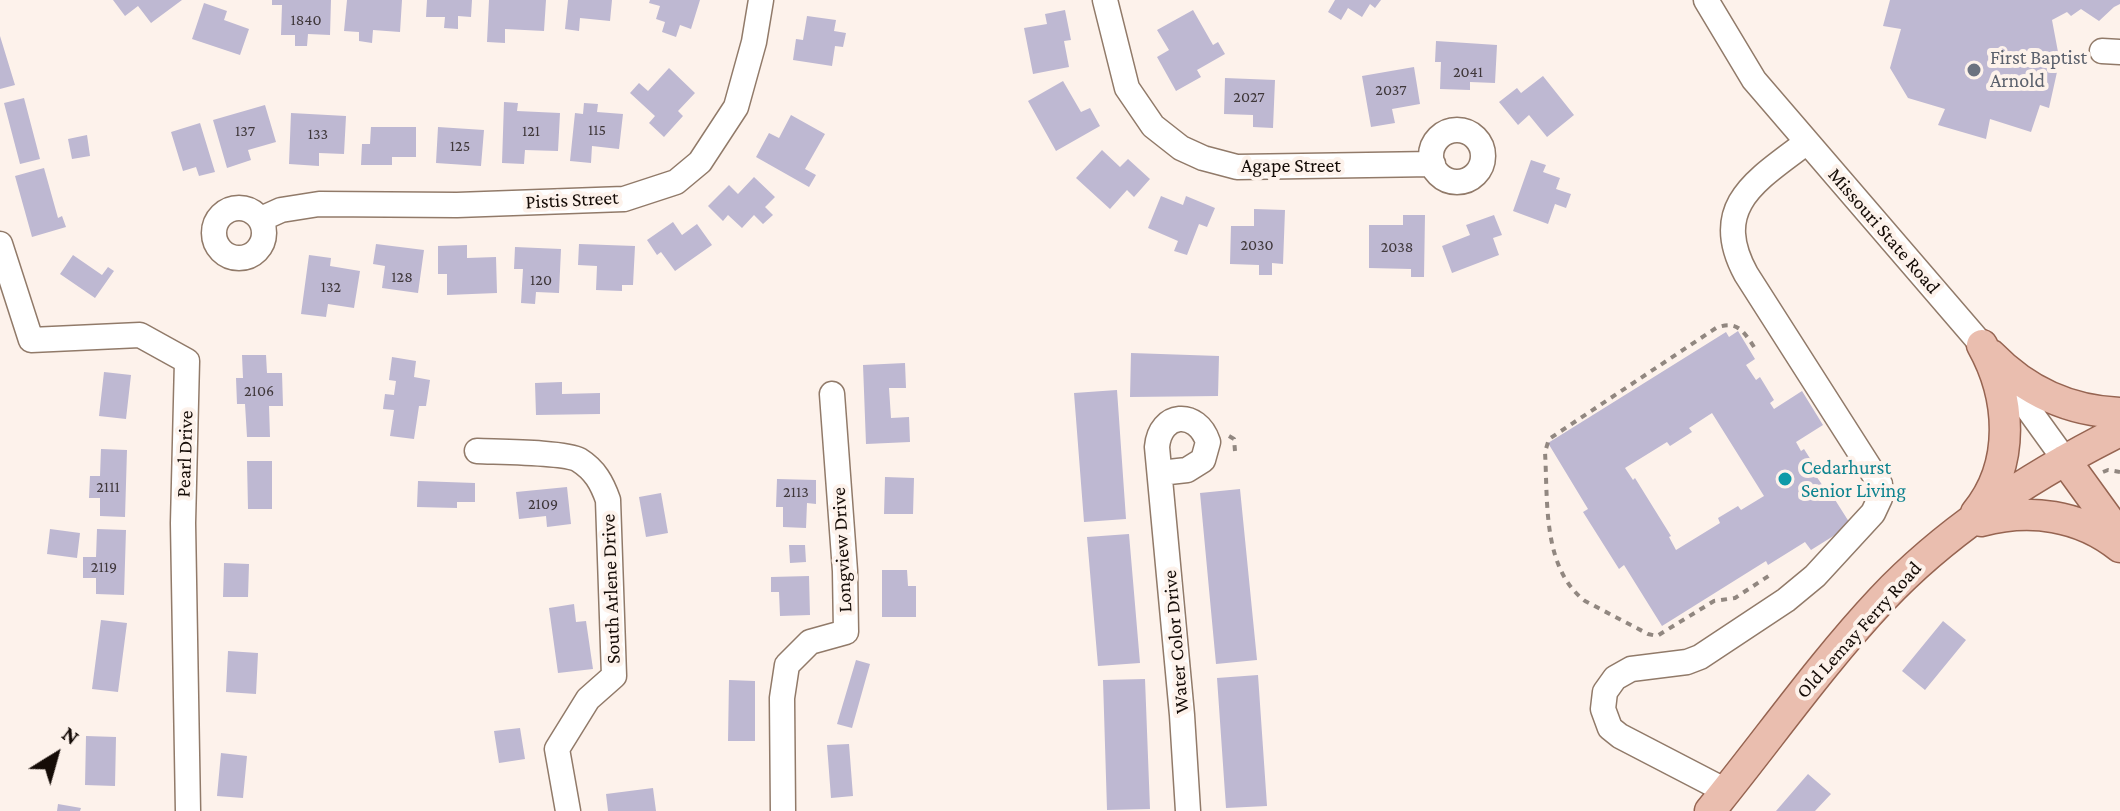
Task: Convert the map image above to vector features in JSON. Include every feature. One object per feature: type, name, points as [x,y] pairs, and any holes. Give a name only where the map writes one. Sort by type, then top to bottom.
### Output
[{"type":"main road","points":[[1982,345],[2014,376],[2052,399],[2095,412],[2120,413]]},
{"type":"main road","points":[[1964,527],[1992,487],[2005,438],[2002,390],[1994,366],[1982,345]]},
{"type":"main road","name":"Old Lemay Ferry Road","points":[[1718,801],[1822,667],[1875,607],[1928,555],[2014,491],[2120,431]]},
{"type":"main road","points":[[2065,460],[2120,536]]},
{"type":"main road","points":[[1964,527],[2015,514],[2051,516],[2085,526],[2120,547]]},
{"type":"street","name":"Pistis Street","points":[[261,219],[281,210],[319,204],[457,205],[624,199],[676,182],[700,162],[736,107],[754,42],[761,0]]},
{"type":"street","name":"Agape Street","points":[[1105,0],[1127,88],[1153,126],[1181,148],[1203,158],[1237,167],[1433,164]]},
{"type":"street","name":"Missouri State Road","points":[[1706,0],[1748,72],[1982,345],[2065,460]]},
{"type":"street","points":[[1718,801],[1620,736],[1605,718],[1603,701],[1609,684],[1622,673],[1700,657],[1786,600],[1815,576],[1878,505],[1880,484],[1746,274],[1735,256],[1731,241],[1732,220],[1741,200],[1807,142]]},
{"type":"street","name":"Pearl Drive","points":[[0,244],[31,340],[140,335],[187,361],[183,523],[188,811]]},
{"type":"street","name":"Longview Drive","points":[[783,811],[782,698],[787,665],[810,642],[846,632],[845,571],[832,394]]},
{"type":"street","name":"South Arlene Drive","points":[[477,451],[575,458],[594,472],[608,500],[614,676],[588,699],[557,749],[568,811]]},
{"type":"street","name":"Water Color Drive","points":[[1160,473],[1188,811]]},
{"type":"path","points":[[1754,347],[1737,326],[1727,324],[1716,328],[1549,439],[1545,452],[1551,547],[1560,567],[1585,601],[1657,636],[1714,601],[1735,598],[1770,575]]},
{"type":"path","points":[[2103,472],[2120,472]]},
{"type":"building","points":[[113,0],[182,0],[151,23],[138,6],[125,16]]},
{"type":"building","points":[[272,0],[331,0],[330,35],[308,34],[307,46],[295,46],[295,35],[281,35],[282,5],[272,5]]},
{"type":"building","points":[[347,0],[402,0],[400,32],[373,30],[372,43],[359,41],[359,32],[344,31]]},
{"type":"building","points":[[427,0],[472,0],[471,17],[458,16],[458,29],[444,28],[445,17],[426,17]]},
{"type":"building","points":[[489,0],[546,0],[544,31],[505,29],[505,43],[487,42]]},
{"type":"building","points":[[568,0],[612,0],[610,21],[580,18],[579,31],[565,29]]},
{"type":"building","points":[[650,0],[700,0],[691,29],[680,25],[676,37],[662,32],[665,22],[656,19],[660,6],[649,3]]},
{"type":"building","points":[[1335,0],[1381,0],[1375,8],[1370,4],[1362,17],[1348,8],[1341,20],[1328,12]]},
{"type":"building","name":"First Baptist Arnold","points":[[1890,0],[2120,0],[2120,4],[2099,21],[2081,9],[2071,16],[2067,12],[2052,20],[2058,52],[2049,108],[2040,105],[2031,132],[1990,119],[1986,139],[1938,125],[1945,109],[1908,98],[1890,68],[1901,29],[1883,26]]},
{"type":"building","points":[[204,3],[227,11],[224,20],[249,29],[240,55],[192,39]]},
{"type":"building","points":[[1065,10],[1071,40],[1064,41],[1069,67],[1033,74],[1024,28],[1047,24],[1045,14]]},
{"type":"building","points":[[1193,10],[1213,45],[1218,42],[1225,54],[1197,70],[1201,77],[1176,91],[1157,57],[1169,50],[1157,30]]},
{"type":"building","points":[[807,16],[836,20],[834,31],[846,33],[843,47],[835,46],[832,66],[793,60],[796,39],[803,40]]},
{"type":"building","points":[[0,36],[15,85],[0,89]]},
{"type":"building","points":[[1436,41],[1497,45],[1495,83],[1470,82],[1470,90],[1440,89],[1441,62],[1435,62]]},
{"type":"building","points":[[1414,67],[1420,104],[1392,109],[1395,123],[1371,127],[1362,76]]},
{"type":"building","points":[[669,68],[695,93],[678,111],[683,116],[664,137],[649,123],[655,116],[630,93],[639,83],[648,91]]},
{"type":"building","points":[[1543,76],[1574,115],[1547,137],[1529,115],[1518,125],[1499,102],[1517,88],[1521,93]]},
{"type":"building","points":[[1225,78],[1275,80],[1273,128],[1253,127],[1253,115],[1224,114]]},
{"type":"building","points":[[1063,81],[1081,112],[1090,108],[1100,126],[1056,151],[1028,101]]},
{"type":"building","points":[[24,98],[40,159],[20,164],[4,103]]},
{"type":"building","points":[[504,102],[518,103],[517,111],[560,113],[558,151],[525,150],[524,164],[502,163]]},
{"type":"building","points":[[584,103],[598,104],[597,112],[623,114],[619,149],[592,146],[591,163],[570,161],[575,113],[583,114]]},
{"type":"building","points":[[265,105],[276,142],[248,150],[251,160],[227,168],[213,120]]},
{"type":"building","points":[[291,113],[346,116],[344,154],[319,153],[319,166],[289,164]]},
{"type":"building","points":[[791,115],[825,134],[805,169],[816,175],[809,187],[756,157],[769,133],[779,138]]},
{"type":"building","points":[[200,123],[215,172],[199,176],[196,167],[183,171],[171,132]]},
{"type":"building","points":[[371,127],[416,127],[416,157],[392,157],[392,165],[361,165],[362,144],[370,144]]},
{"type":"building","points":[[438,127],[484,130],[481,166],[436,163]]},
{"type":"building","points":[[87,135],[90,156],[72,159],[68,139]]},
{"type":"building","points":[[1102,150],[1120,167],[1128,159],[1150,179],[1134,197],[1127,190],[1110,209],[1076,178]]},
{"type":"building","points":[[1531,160],[1546,165],[1543,172],[1560,178],[1556,189],[1571,194],[1566,208],[1555,204],[1548,224],[1513,211]]},
{"type":"building","points":[[44,168],[58,218],[62,216],[66,227],[32,237],[15,176]]},
{"type":"building","points":[[754,177],[775,197],[765,207],[773,215],[763,224],[754,215],[742,228],[728,215],[723,221],[708,206],[729,185],[738,194]]},
{"type":"building","points":[[1161,196],[1183,205],[1186,196],[1215,208],[1207,227],[1199,224],[1187,255],[1174,251],[1178,241],[1148,228]]},
{"type":"building","points":[[1254,209],[1285,210],[1283,264],[1272,263],[1272,275],[1259,275],[1259,265],[1230,264],[1231,226],[1254,226]]},
{"type":"building","points":[[1403,215],[1425,215],[1424,277],[1411,277],[1411,269],[1369,268],[1369,225],[1403,225]]},
{"type":"building","points":[[1494,215],[1502,235],[1493,238],[1499,255],[1452,273],[1442,246],[1470,235],[1466,225]]},
{"type":"building","points":[[673,222],[682,235],[697,224],[712,245],[675,271],[661,252],[657,255],[647,240]]},
{"type":"building","points":[[376,244],[424,250],[418,293],[382,288],[385,266],[373,264]]},
{"type":"building","points":[[579,244],[635,246],[633,285],[622,285],[622,291],[596,290],[597,266],[578,265]]},
{"type":"building","points":[[467,245],[467,258],[496,257],[497,293],[447,295],[447,274],[438,274],[438,246]]},
{"type":"building","points":[[515,247],[561,249],[559,293],[536,292],[535,304],[521,303],[523,269],[514,269]]},
{"type":"building","points":[[73,255],[102,275],[108,267],[114,271],[95,298],[60,274]]},
{"type":"building","points":[[309,255],[331,258],[330,266],[360,271],[354,308],[328,304],[326,317],[301,314]]},
{"type":"building","name":"Cedarhurst Senior Living","points":[[1738,331],[1755,359],[1746,365],[1756,380],[1760,377],[1774,400],[1770,403],[1774,409],[1802,391],[1823,425],[1796,442],[1801,451],[1804,449],[1818,471],[1814,473],[1823,486],[1825,484],[1851,525],[1811,550],[1805,542],[1768,565],[1766,561],[1662,626],[1624,565],[1619,569],[1583,512],[1588,509],[1548,443],[1726,332],[1729,337]],"holes":[[[1712,413],[1764,496],[1741,510],[1738,506],[1718,518],[1720,523],[1676,550],[1671,536],[1635,478],[1633,480],[1625,468],[1667,442],[1670,446],[1692,432],[1689,428]]]},
{"type":"building","points":[[1131,353],[1219,356],[1218,396],[1130,397]]},
{"type":"building","points":[[242,355],[266,355],[267,373],[282,373],[283,406],[269,406],[270,437],[247,437],[245,404],[237,404],[236,378],[243,378]]},
{"type":"building","points":[[392,357],[416,361],[414,377],[430,380],[426,406],[419,406],[414,439],[390,436],[394,410],[383,409],[385,394],[394,395],[396,381],[389,380]]},
{"type":"building","points":[[905,363],[906,388],[889,388],[891,418],[909,417],[910,442],[866,444],[863,365]]},
{"type":"building","points":[[104,372],[131,375],[126,419],[99,416]]},
{"type":"building","points":[[562,382],[562,394],[600,393],[600,414],[536,415],[535,383]]},
{"type":"building","points":[[1117,390],[1126,519],[1084,522],[1074,393]]},
{"type":"building","points":[[101,449],[127,450],[125,517],[100,516],[100,498],[89,498],[90,476],[100,476]]},
{"type":"building","points":[[247,461],[272,461],[272,509],[248,509]]},
{"type":"building","points":[[885,477],[914,478],[913,514],[884,514]]},
{"type":"building","points":[[777,479],[816,480],[816,504],[807,503],[806,528],[783,527],[783,507],[776,507]]},
{"type":"building","points":[[418,481],[475,483],[475,502],[457,502],[457,508],[417,507]]},
{"type":"building","points":[[567,487],[571,524],[547,527],[546,516],[519,519],[516,492]]},
{"type":"building","points":[[1240,489],[1257,660],[1216,664],[1200,493]]},
{"type":"building","points":[[661,493],[668,533],[646,537],[639,497]]},
{"type":"building","points":[[50,529],[80,533],[77,558],[47,554]]},
{"type":"building","points":[[97,529],[126,530],[124,595],[96,594],[96,578],[83,578],[83,557],[96,557]]},
{"type":"building","points":[[1129,534],[1140,663],[1098,666],[1087,537]]},
{"type":"building","points":[[789,545],[805,545],[806,562],[790,563]]},
{"type":"building","points":[[224,563],[249,564],[248,597],[223,597]]},
{"type":"building","points":[[882,570],[907,570],[908,586],[916,586],[916,617],[882,617]]},
{"type":"building","points":[[809,576],[810,615],[780,616],[779,592],[771,592],[771,577]]},
{"type":"building","points":[[574,604],[576,622],[586,621],[593,669],[558,673],[549,608]]},
{"type":"building","points":[[101,620],[127,623],[118,692],[92,689]]},
{"type":"building","points":[[1943,621],[1966,640],[1925,690],[1902,671]]},
{"type":"building","points":[[228,651],[258,653],[256,694],[226,692]]},
{"type":"building","points":[[856,660],[870,664],[852,728],[837,724]]},
{"type":"building","points":[[1258,675],[1267,806],[1226,808],[1217,678]]},
{"type":"building","points":[[1145,679],[1150,809],[1107,810],[1103,680]]},
{"type":"building","points":[[729,680],[755,681],[755,741],[728,741]]},
{"type":"building","points":[[520,728],[525,759],[499,763],[494,731]]},
{"type":"building","points":[[86,736],[116,737],[115,786],[85,785]]},
{"type":"building","points":[[849,744],[853,796],[831,798],[827,745]]},
{"type":"building","points":[[221,753],[247,756],[243,798],[217,796]]},
{"type":"building","points":[[1808,774],[1831,794],[1815,811],[1776,811]]},
{"type":"building","points":[[653,788],[656,811],[608,811],[606,794]]},
{"type":"building","points":[[58,804],[81,808],[80,811],[57,811]]},
{"type":"place","name":"First Baptist Arnold","points":[[1974,70]]},
{"type":"place","name":"Cedarhurst Senior Living","points":[[1785,479]]}]
